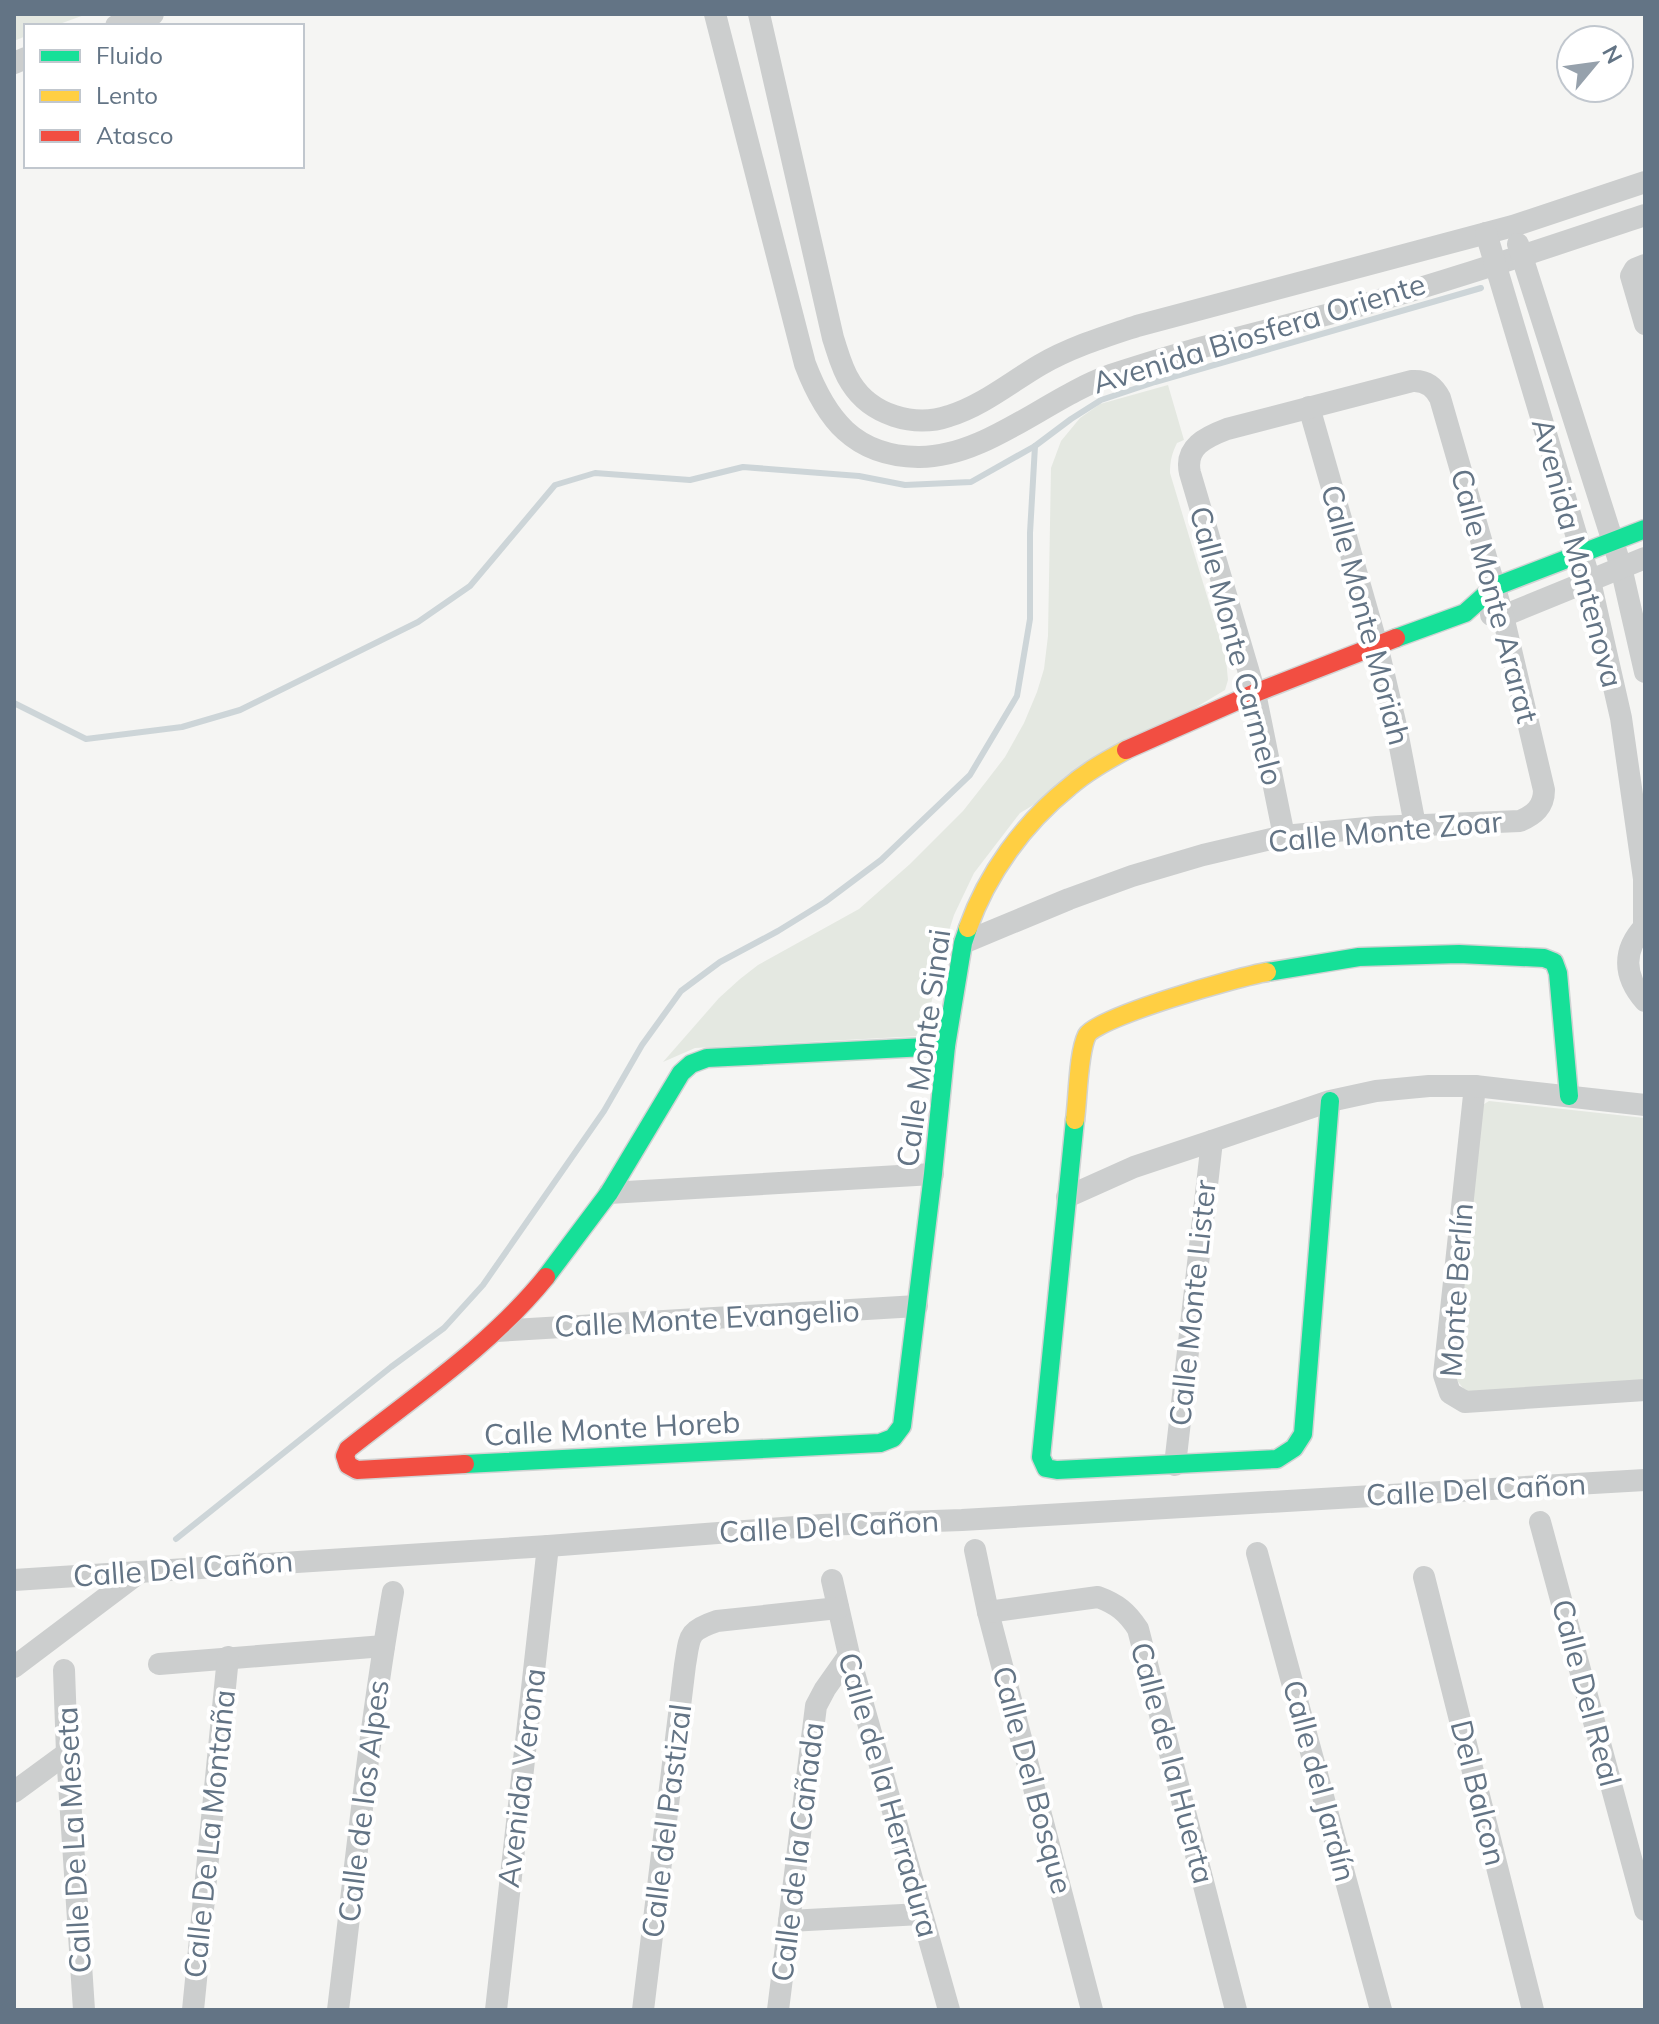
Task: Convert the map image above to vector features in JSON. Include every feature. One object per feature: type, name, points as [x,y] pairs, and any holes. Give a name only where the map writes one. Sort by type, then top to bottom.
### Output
[{"type":"street","points":[[122,24],[153,14]]},
{"type":"street","name":"Avenida Biosfera Oriente","points":[[715,14],[805,364],[817,395],[842,428],[865,445],[887,454],[940,456],[970,447],[1073,390],[1105,377],[1236,337],[1334,313],[1645,215]]},
{"type":"street","name":"Avenida Biosfera Oriente","points":[[759,14],[841,365],[852,385],[868,403],[888,414],[915,421],[951,416],[1041,364],[1093,340],[1513,226],[1645,182]]},
{"type":"street","name":"Avenida Montenova","points":[[1513,226],[1621,567],[1645,672]]},
{"type":"street","name":"Avenida Montenova","points":[[1486,233],[1590,581],[1621,718],[1644,879],[1645,926]]},
{"type":"street","points":[[1642,266],[1635,269],[1631,276],[1645,324]]},
{"type":"street","name":"Calle Monte Ararat","points":[[1309,407],[1412,381],[1426,382],[1437,392],[1503,616],[1544,790],[1542,803],[1534,813]]},
{"type":"street","name":"Calle Monte Carmelo","points":[[1284,836],[1255,693],[1188,462],[1189,456],[1199,445],[1214,434],[1309,407]]},
{"type":"street","name":"Calle Monte Moriah","points":[[1309,407],[1377,645],[1415,825]]},
{"type":"street","points":[[1465,613],[1494,587],[1645,529]]},
{"type":"street","points":[[1465,613],[1503,616],[1645,558]]},
{"type":"street","name":"Calle Monte Sinai","points":[[887,1441],[897,1435],[902,1426],[946,1046],[963,943],[995,871],[1030,825],[1067,788],[1131,747],[1255,693],[1465,613]]},
{"type":"street","name":"Calle Monte Zoar","points":[[963,943],[1132,876],[1284,836],[1377,827],[1520,821],[1534,813]]},
{"type":"street","points":[[1645,926],[1635,937],[1628,964],[1630,977],[1645,1002]]},
{"type":"street","points":[[1330,1101],[1303,1434],[1294,1448],[1277,1459],[1057,1470],[1046,1468],[1041,1457],[1083,1045],[1089,1031],[1173,998],[1259,973],[1359,957],[1459,954],[1544,958],[1554,962],[1558,973],[1569,1096]]},
{"type":"street","points":[[496,1331],[530,1296],[609,1193],[681,1073],[691,1064],[707,1058],[946,1046]]},
{"type":"street","points":[[1067,1197],[1134,1167],[1330,1101],[1376,1091],[1475,1086],[1645,1105]]},
{"type":"street","name":"Monte Berlín","points":[[1475,1086],[1444,1375],[1450,1393],[1465,1402],[1645,1390]]},
{"type":"street","name":"Calle Monte Lister","points":[[1175,1465],[1212,1141]]},
{"type":"street","points":[[609,1193],[933,1174]]},
{"type":"street","name":"Calle Monte Evangelio","points":[[496,1331],[917,1306]]},
{"type":"street","name":"Calle Monte Horeb","points":[[496,1331],[348,1449],[345,1461],[349,1467],[357,1470],[887,1441]]},
{"type":"street","name":"Calle Del Cañon","points":[[14,1580],[822,1525],[962,1520],[1645,1480]]},
{"type":"street","name":"Calle Del Real","points":[[1540,1522],[1645,1910]]},
{"type":"street","name":"Avenida Verona","points":[[496,2010],[548,1546]]},
{"type":"street","name":"Calle Del Bosque","points":[[975,1550],[988,1612],[1092,2010]]},
{"type":"street","name":"Calle del Jardín","points":[[1257,1553],[1381,2010]]},
{"type":"street","points":[[14,1667],[140,1572]]},
{"type":"street","name":"Del Balcon","points":[[1424,1577],[1533,2010]]},
{"type":"street","name":"Calle de la Herradura","points":[[832,1580],[849,1655],[949,2010]]},
{"type":"street","name":"Calle de los Alpes","points":[[338,2010],[393,1592]]},
{"type":"street","name":"Calle de la Huerta","points":[[988,1612],[1098,1597],[1113,1602],[1128,1613],[1138,1629],[1236,2010]]},
{"type":"street","name":"Calle del Pastizal","points":[[643,2010],[685,1665],[693,1632],[717,1621],[838,1608]]},
{"type":"street","points":[[159,1664],[384,1646]]},
{"type":"street","name":"Calle de la Cañada","points":[[778,2010],[816,1706],[849,1655]]},
{"type":"street","name":"Calle De La Montaña","points":[[193,2010],[228,1657]]},
{"type":"street","name":"Calle De La Meseta","points":[[64,1670],[84,2010]]},
{"type":"street","points":[[14,1792],[67,1753]]},
{"type":"street","points":[[789,1921],[921,1914]]},
{"type":"shaded area","points":[[14,14],[87,14],[60,24],[24,24],[24,37],[14,41]]},
{"type":"shaded area","points":[[1168,385],[1184,440],[1175,447],[1170,473],[1226,659],[1228,680],[1225,690],[1020,813],[974,873],[954,915],[941,956],[926,1029],[919,1036],[695,1048],[663,1062],[719,998],[740,979],[758,965],[859,909],[910,864],[963,811],[1005,757],[1024,723],[1044,669],[1048,636],[1051,468],[1061,441],[1080,418],[1100,404]]},
{"type":"shaded area","points":[[1489,1101],[1645,1118],[1645,1381],[1467,1393],[1455,1378],[1481,1106]]},
{"type":"waterway","points":[[14,703],[86,739],[182,727],[240,710],[418,622],[470,586],[555,485],[595,473],[690,480],[743,467],[859,476],[905,485],[971,482],[1035,446],[1101,400],[1481,288]]},
{"type":"waterway","points":[[176,1539],[444,1328],[483,1285],[604,1111],[642,1045],[681,991],[720,962],[825,902],[881,860],[970,775],[1017,696],[1030,619],[1030,533],[1035,446]]},
{"type":"traffic: fast","points":[[1396,638],[1465,613],[1494,587],[1645,529]]},
{"type":"traffic: fast","points":[[465,1464],[880,1443],[893,1438],[902,1426],[946,1046],[968,928]]},
{"type":"traffic: fast","points":[[1267,972],[1359,957],[1459,954],[1544,958],[1554,962],[1558,973],[1569,1096]]},
{"type":"traffic: fast","points":[[546,1277],[609,1193],[681,1073],[691,1064],[707,1058],[946,1046]]},
{"type":"traffic: fast","points":[[1075,1120],[1041,1457],[1046,1468],[1057,1470],[1277,1459],[1294,1448],[1303,1434],[1330,1101]]},
{"type":"traffic: slow","points":[[968,928],[985,888],[1022,833],[1082,776],[1126,750]]},
{"type":"traffic: slow","points":[[1075,1120],[1084,1043],[1087,1035],[1097,1027],[1171,998],[1267,972]]},
{"type":"traffic: jam","points":[[1126,750],[1255,693],[1396,638]]},
{"type":"traffic: jam","points":[[465,1464],[357,1470],[348,1465],[345,1456],[348,1449],[477,1347],[546,1277]]}]
